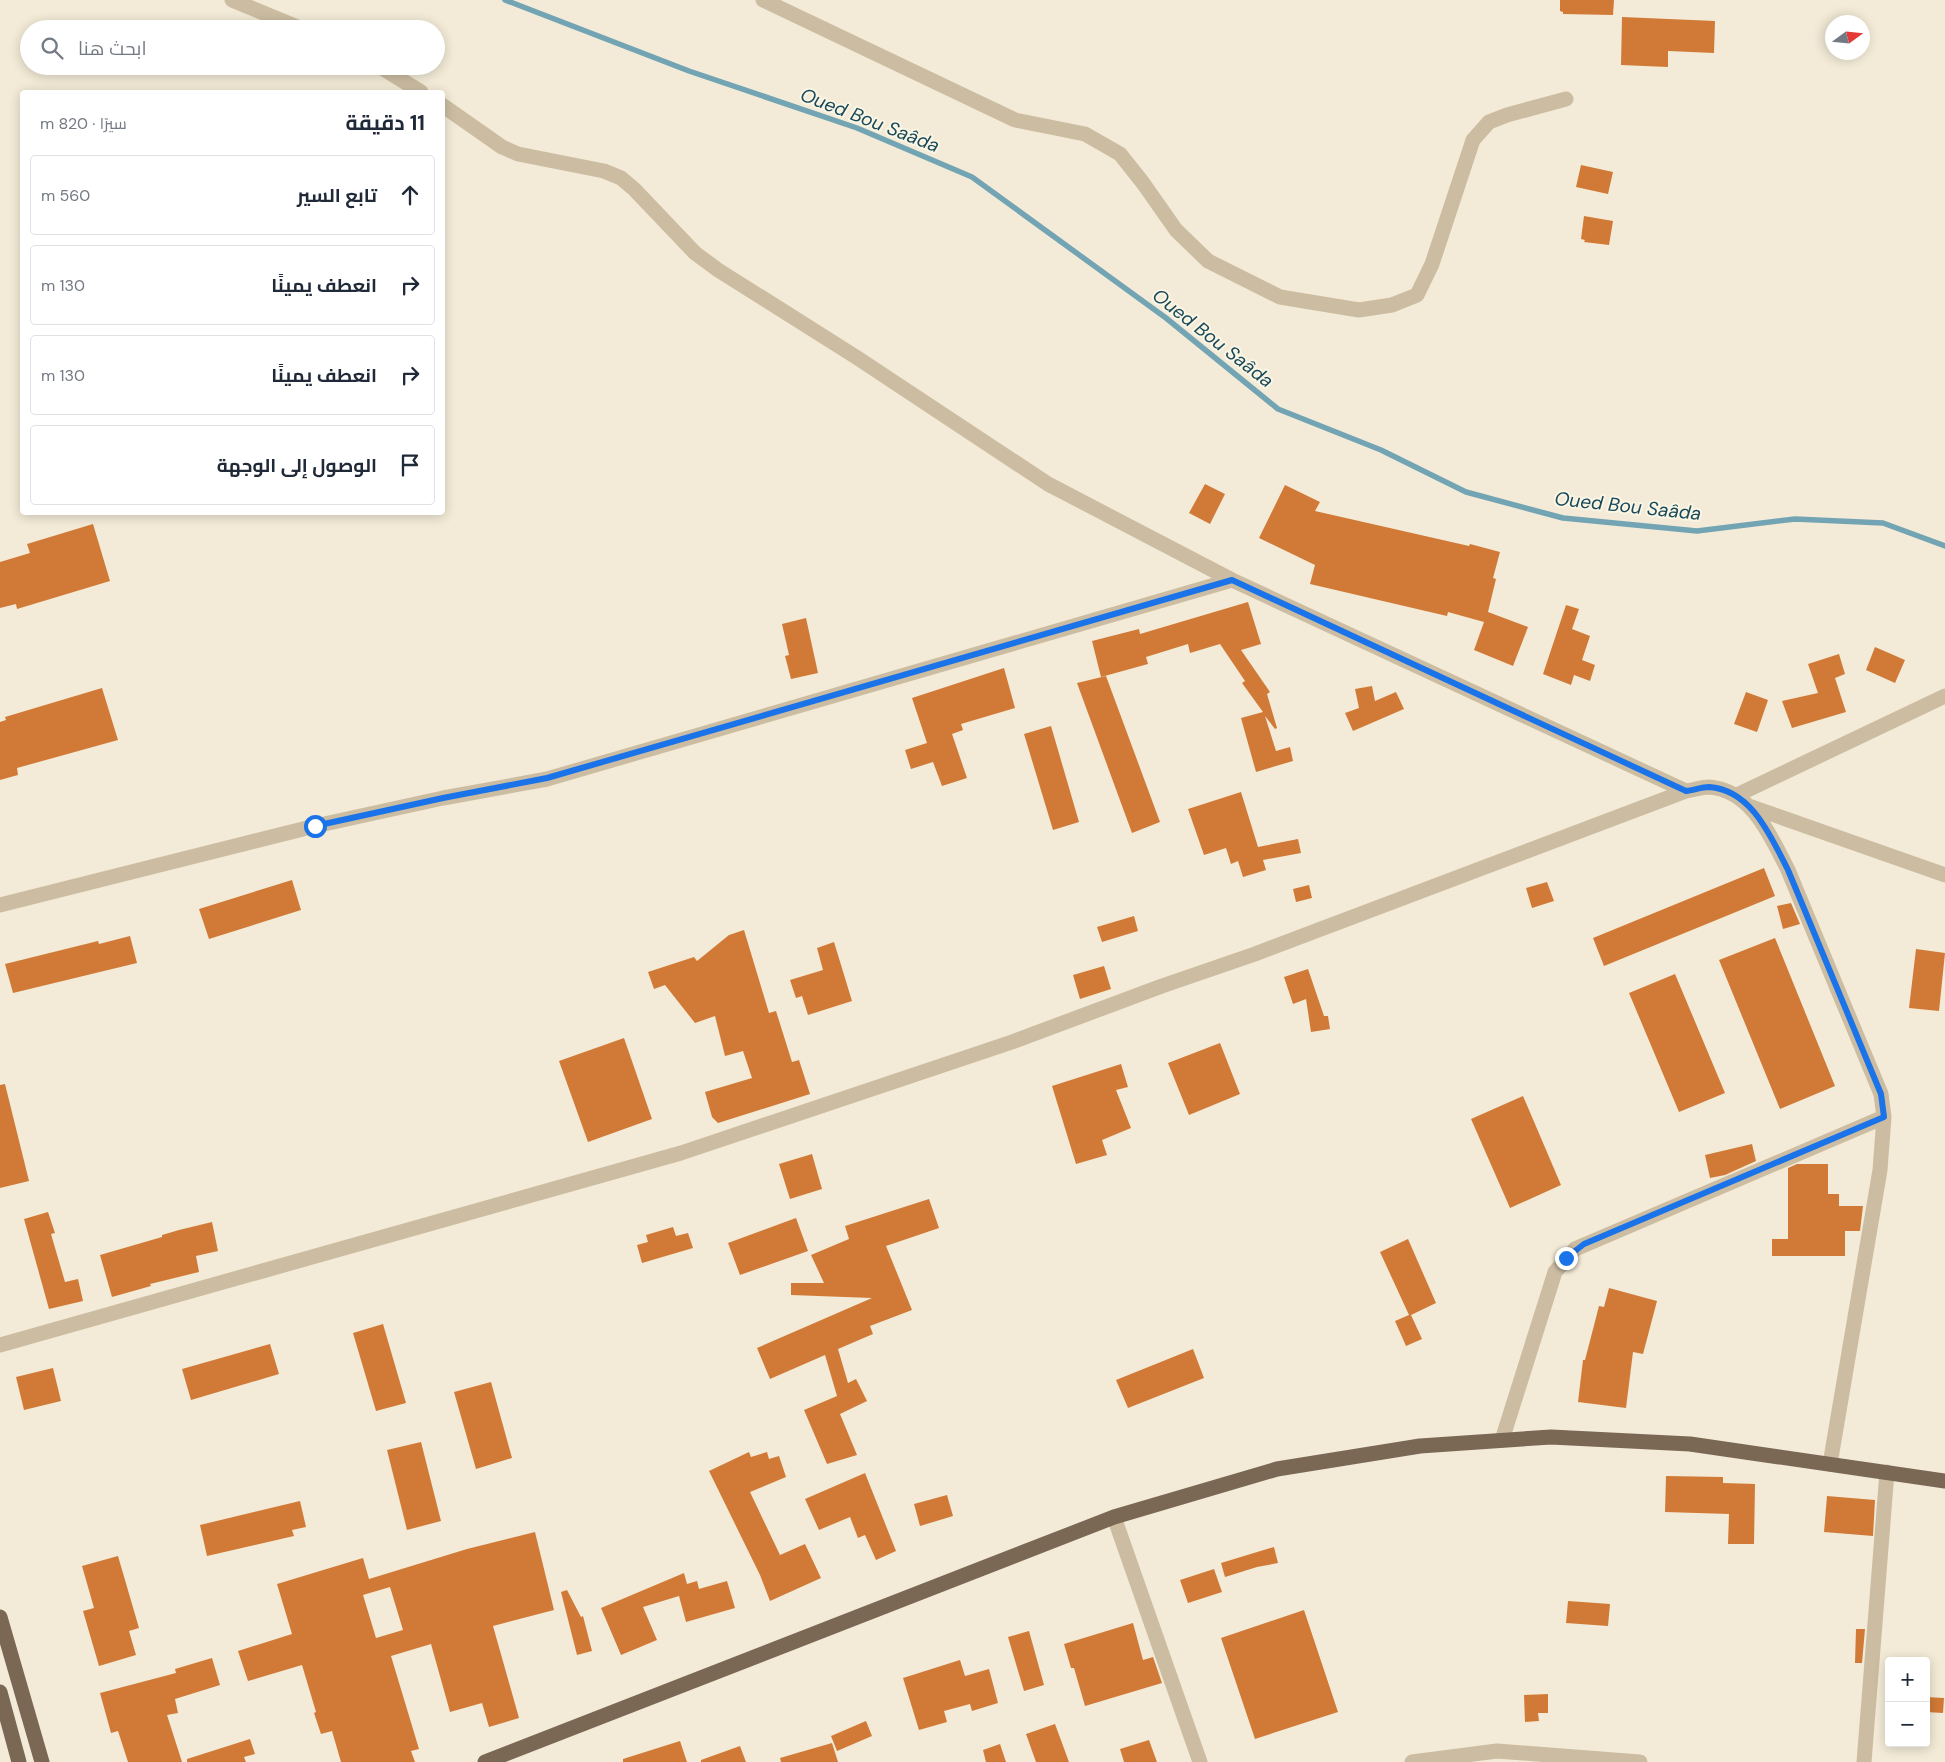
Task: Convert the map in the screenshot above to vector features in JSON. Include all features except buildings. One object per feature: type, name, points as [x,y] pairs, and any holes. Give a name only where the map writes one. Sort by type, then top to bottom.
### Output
[{"type":"main road","points":[[485,1762],[1114,1517],[1277,1469],[1420,1446],[1551,1437],[1690,1444],[1945,1481]]},
{"type":"main road","points":[[0,1616],[42,1762]]},
{"type":"main road","points":[[0,1692],[20,1762]]},
{"type":"street","points":[[232,0],[280,20]]},
{"type":"street","points":[[763,0],[1015,120],[1085,134],[1120,154],[1144,183],[1176,230],[1208,261],[1280,296],[1359,310],[1392,305],[1418,295],[1432,264],[1473,140],[1489,122],[1507,115],[1566,99]]},
{"type":"street","points":[[394,75],[419,90]]},
{"type":"street","points":[[445,108],[502,147],[518,154],[604,171],[621,178],[634,189],[695,253],[718,270],[856,357],[1048,484],[1232,580],[1686,791]]},
{"type":"street","points":[[0,905],[315,826],[547,778],[1232,580]]},
{"type":"street","points":[[1736,794],[1945,696]]},
{"type":"street","points":[[0,1344],[681,1153],[1012,1042],[1162,986],[1255,954],[1686,791],[1708,787],[1736,794],[1749,806],[1771,837],[1788,870],[1881,1094],[1884,1117],[1880,1170],[1830,1464]]},
{"type":"street","points":[[1749,806],[1945,875]]},
{"type":"street","points":[[1502,1440],[1555,1272],[1575,1249],[1884,1117]]},
{"type":"street","points":[[1864,1762],[1887,1472]]},
{"type":"street","points":[[1114,1517],[1200,1762]]},
{"type":"street","points":[[1412,1762],[1497,1751],[1640,1762]]},
{"type":"waterway","name":"Oued Bou Saâda","points":[[505,0],[689,71],[857,128],[972,177],[1166,318],[1278,409],[1381,450],[1466,492],[1563,518],[1697,531],[1795,519],[1883,523],[1945,546]]},
{"type":"route","points":[[315,826],[547,778],[1232,580],[1686,791],[1708,787],[1736,794],[1749,806],[1771,837],[1788,870],[1870,1065],[1881,1094],[1884,1117],[1584,1244],[1575,1249],[1566,1258]]}]
